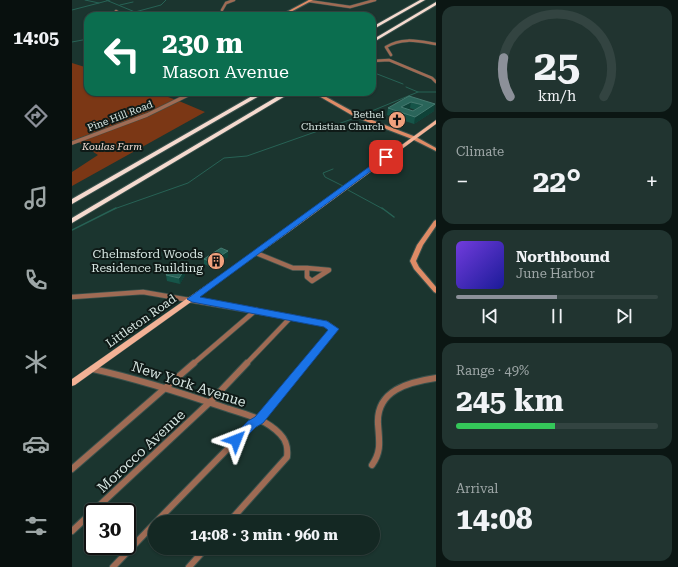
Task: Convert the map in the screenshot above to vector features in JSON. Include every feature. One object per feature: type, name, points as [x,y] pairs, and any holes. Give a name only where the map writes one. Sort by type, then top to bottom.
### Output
[{"type":"highway","points":[[407,9],[417,0]]},
{"type":"highway","points":[[376,27],[423,0]]},
{"type":"highway","points":[[376,40],[436,4]]},
{"type":"highway","points":[[72,202],[256,96]]},
{"type":"highway","points":[[72,221],[282,96]]},
{"type":"main road","name":"Littleton Road","points":[[72,383],[192,299],[436,122]]},
{"type":"street","points":[[222,10],[226,3],[234,0]]},
{"type":"street","points":[[288,12],[310,0],[352,8],[364,6],[375,0]]},
{"type":"street","points":[[391,55],[386,47],[402,40],[416,40],[436,44]]},
{"type":"street","points":[[376,61],[389,60],[432,78],[436,82]]},
{"type":"street","name":"Pine Hill Road","points":[[72,143],[147,116],[186,96]]},
{"type":"street","points":[[321,96],[357,116],[414,138],[436,150]]},
{"type":"street","points":[[436,222],[420,245],[413,261],[416,268],[436,291]]},
{"type":"street","points":[[256,253],[293,268],[307,268],[321,268],[329,270],[312,280],[307,277],[307,268]]},
{"type":"street","points":[[72,297],[143,292],[256,310],[331,325],[334,328],[334,331],[259,420],[246,430],[164,515]]},
{"type":"street","points":[[72,468],[256,310]]},
{"type":"street","name":"Morocco Avenue","points":[[72,531],[210,402],[291,317]]},
{"type":"street","name":"New York Avenue","points":[[93,369],[167,387],[259,420],[278,432],[286,441],[288,446],[287,457],[235,515]]},
{"type":"street","points":[[372,465],[379,457],[381,448],[378,417],[380,406],[395,389],[408,383],[436,378]]},
{"type":"street","points":[[113,567],[148,531]]},
{"type":"street","points":[[189,567],[200,555]]},
{"type":"green space","name":"Koulas Farm","points":[[72,63],[84,67],[84,96],[166,96],[176,100],[157,109],[72,141]]},
{"type":"green space","name":"Koulas Farm","points":[[179,101],[205,112],[72,186],[72,172],[98,155],[78,142],[144,118]]},
{"type":"building","points":[[409,96],[435,104],[415,117],[388,108]],"holes":[[[411,102],[423,105],[413,111],[401,107]]]},
{"type":"building","points":[[221,248],[228,251],[211,262],[204,259]]},
{"type":"building","points":[[172,267],[185,269],[179,278],[166,275]]},
{"type":"waterway","points":[[85,0],[99,3]]},
{"type":"waterway","points":[[135,12],[161,5],[166,0]]},
{"type":"waterway","points":[[99,3],[108,1]]},
{"type":"waterway","points":[[108,1],[135,12]]},
{"type":"waterway","points":[[120,5],[133,2]]},
{"type":"waterway","points":[[72,10],[99,3]]},
{"type":"waterway","points":[[72,42],[84,40]]},
{"type":"waterway","points":[[376,74],[403,84]]},
{"type":"waterway","points":[[406,87],[418,92]]},
{"type":"waterway","points":[[362,115],[418,92]]},
{"type":"waterway","points":[[418,92],[436,92]]},
{"type":"waterway","points":[[114,209],[188,183],[224,158],[247,156],[355,118]]},
{"type":"waterway","points":[[333,169],[323,173],[325,177],[343,186]]},
{"type":"waterway","points":[[348,190],[383,209]]},
{"type":"waterway","points":[[382,208],[394,217]]},
{"type":"waterway","points":[[72,230],[114,209]]},
{"type":"place","name":"Bethel Christian Church","points":[[397,120]]},
{"type":"place","name":"Chelmsford Woods Residence Building","points":[[216,261]]},
{"type":"route","points":[[236,440],[252,424],[259,420],[334,331],[334,329],[333,326],[327,324],[192,299],[287,231],[386,157]]}]
